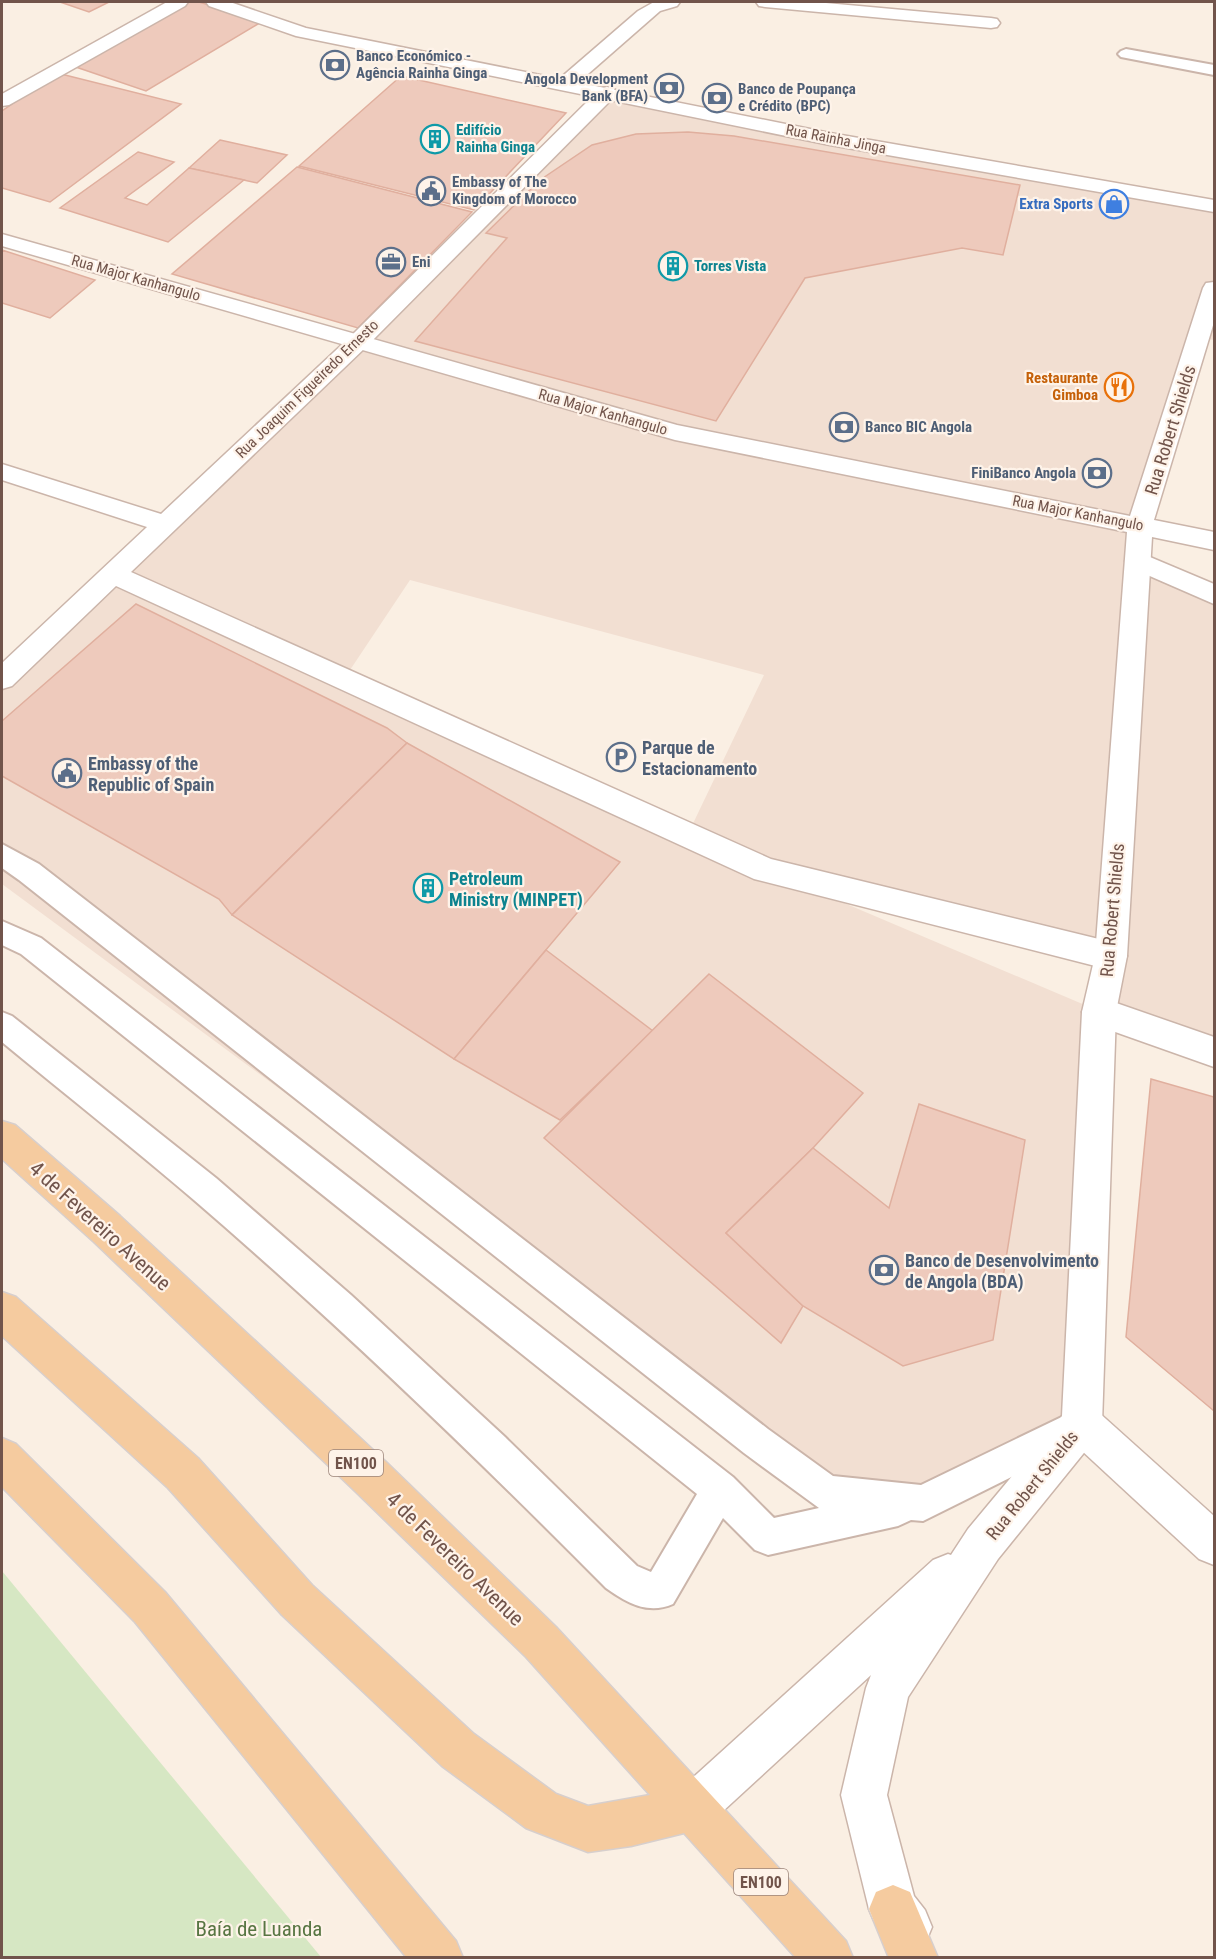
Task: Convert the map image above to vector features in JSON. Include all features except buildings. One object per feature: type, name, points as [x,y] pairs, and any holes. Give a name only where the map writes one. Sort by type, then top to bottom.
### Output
[{"type":"main road","name":"4 de Fevereiro Avenue","points":[[2,1137],[107,1229],[379,1485],[541,1642],[829,1958]]},
{"type":"main road","points":[[2,1311],[183,1473],[297,1600],[458,1750],[542,1812],[588,1829],[631,1823],[693,1808]]},
{"type":"main road","points":[[2,1458],[150,1607],[440,1958]]},
{"type":"main road","points":[[893,1909],[914,1958]]},
{"type":"street","points":[[2,101],[179,2]]},
{"type":"street","name":"Rua Rainha Jinga","points":[[215,2],[302,32],[830,139],[1215,206]]},
{"type":"street","points":[[565,84],[654,7],[671,2]]},
{"type":"street","points":[[765,2],[991,23]]},
{"type":"street","name":"Rua Joaquim Figueiredo Ernesto","points":[[2,679],[358,342],[607,93]]},
{"type":"street","name":"Rua Major Kanhangulo","points":[[2,240],[675,432],[1215,541]]},
{"type":"street","name":"Rua Robert Shields","points":[[893,1909],[864,1795],[888,1688],[983,1544],[1082,1424],[1099,1012],[1111,956],[1140,525],[1215,288]]},
{"type":"street","points":[[2,472],[166,524]]},
{"type":"street","points":[[1138,561],[1215,595]]},
{"type":"street","points":[[113,574],[765,870],[1111,956]]},
{"type":"street","points":[[1099,1012],[1215,1052]]},
{"type":"street","points":[[1082,1424],[1215,1544]]},
{"type":"street","name":"Rua Robert Shields","points":[[693,1808],[983,1544]]},
{"type":"street","points":[[893,1909],[934,1958]]},
{"type":"lane","points":[[1126,54],[1215,70]]},
{"type":"lane","points":[[2,855],[29,872],[756,1441],[827,1492],[923,1503]]},
{"type":"lane","points":[[2,932],[31,946],[720,1490],[768,1537],[923,1503],[1082,1424]]},
{"type":"lane","points":[[2,1025],[205,1189],[493,1449],[619,1575],[636,1587],[645,1591],[660,1591],[720,1490]]},
{"type":"shaded area","points":[[607,93],[830,139],[1214,206],[1214,281],[1206,312],[1214,288],[1214,340],[1200,338],[1138,561],[1214,595],[1214,1052],[1100,1012],[1082,1424],[878,1504],[827,1493],[2,884],[2,679],[358,342]],"holes":[[[410,580],[764,675],[688,834],[344,679]],[[771,872],[1110,956],[1099,1011]]]},
{"type":"green space","name":"Baía de Luanda","points":[[2,1571],[321,1957],[2,1957]]},
{"type":"place","name":"Banco Económico - Agência Rainha Ginga","points":[[335,65]]},
{"type":"place","name":"Angola Development Bank (BFA)","points":[[669,88]]},
{"type":"place","name":"Banco de Poupança e Crédito (BPC)","points":[[717,98]]},
{"type":"place","name":"Edifício Rainha Ginga","points":[[435,139]]},
{"type":"place","name":"Embassy of The Kingdom of Morocco","points":[[431,191]]},
{"type":"place","name":"Extra Sports","points":[[1114,204]]},
{"type":"place","name":"Eni","points":[[391,262]]},
{"type":"place","name":"Torres Vista","points":[[673,266]]},
{"type":"place","name":"Restaurante Gimboa","points":[[1119,387]]},
{"type":"place","name":"Banco BIC Angola","points":[[844,427]]},
{"type":"place","name":"FiniBanco Angola","points":[[1097,473]]},
{"type":"place","name":"Parque de Estacionamento","points":[[621,757]]},
{"type":"place","name":"Embassy of the Republic of Spain","points":[[67,773]]},
{"type":"place","name":"Petroleum Ministry (MINPET)","points":[[428,888]]},
{"type":"place","name":"Banco de Desenvolvimento de Angola (BDA)","points":[[884,1270]]}]
